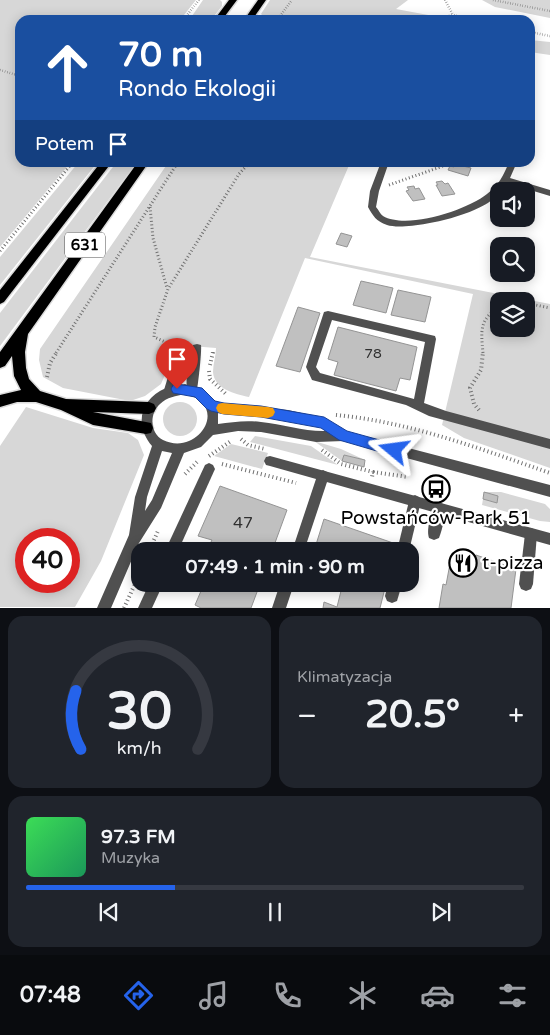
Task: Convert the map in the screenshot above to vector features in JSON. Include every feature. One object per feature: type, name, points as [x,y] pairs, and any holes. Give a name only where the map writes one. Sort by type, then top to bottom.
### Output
[{"type":"main road","points":[[222,15],[232,0]]},
{"type":"main road","points":[[252,15],[262,0]]},
{"type":"main road","name":"631","points":[[0,300],[103,167]]},
{"type":"main road","name":"631","points":[[0,362],[140,167]]},
{"type":"main road","points":[[25,327],[19,345],[19,369],[24,385],[36,396]]},
{"type":"main road","points":[[0,401],[17,396],[36,396],[65,405],[94,419],[146,428]]},
{"type":"main road","points":[[65,405],[91,405],[132,410],[148,408]]},
{"type":"street","points":[[383,167],[371,204],[374,214],[379,219],[391,223],[420,223],[450,216],[473,207],[496,191],[507,180],[512,167]]},
{"type":"street","points":[[507,180],[550,193]]},
{"type":"street","points":[[418,406],[431,339],[328,315],[311,367],[316,377],[408,401],[418,406],[446,416],[550,444]]},
{"type":"street","points":[[170,390],[181,348]]},
{"type":"street","points":[[192,390],[193,368],[197,348]]},
{"type":"street","points":[[170,390],[192,390],[204,396],[211,405],[213,420],[210,430],[194,444],[180,448],[158,444],[146,428],[148,408],[157,397],[170,390]]},
{"type":"street","points":[[211,405],[288,415],[324,423],[344,436]]},
{"type":"street","points":[[210,430],[239,432],[286,430],[316,437],[344,436],[550,492]]},
{"type":"street","points":[[134,539],[141,497],[158,444]]},
{"type":"street","points":[[104,608],[134,539],[157,504],[180,448]]},
{"type":"street","points":[[268,456],[323,476],[550,540]]},
{"type":"street","points":[[174,542],[209,469]]},
{"type":"street","points":[[301,542],[323,476]]},
{"type":"street","points":[[405,542],[415,501]]},
{"type":"street","points":[[434,534],[439,508]]},
{"type":"street","points":[[526,584],[531,534]]},
{"type":"street","points":[[145,608],[152,592]]},
{"type":"street","points":[[279,608],[284,592]]},
{"type":"path","points":[[188,15],[200,0]]},
{"type":"path","points":[[281,15],[292,0]]},
{"type":"path","points":[[445,0],[453,15]]},
{"type":"path","points":[[493,0],[550,11]]},
{"type":"path","points":[[535,33],[550,36]]},
{"type":"path","points":[[0,70],[15,74]]},
{"type":"path","points":[[0,251],[69,167]]},
{"type":"path","points":[[47,377],[50,363],[175,167]]},
{"type":"path","points":[[181,348],[154,337],[155,327],[168,289],[239,174],[245,167]]},
{"type":"path","points":[[377,187],[394,184],[440,167]]},
{"type":"path","points":[[150,206],[152,238],[168,289]]},
{"type":"path","points":[[535,305],[550,308]]},
{"type":"path","points":[[483,414],[474,404],[470,388],[483,364],[481,327],[490,315]]},
{"type":"path","points":[[213,350],[209,366],[210,379],[231,397]]},
{"type":"path","points":[[205,382],[219,395]]},
{"type":"path","points":[[222,399],[237,403],[238,410]]},
{"type":"path","points":[[367,418],[464,443],[550,473]]},
{"type":"path","points":[[239,432],[248,435]]},
{"type":"path","points":[[239,432],[248,445],[268,456]]},
{"type":"path","points":[[190,468],[229,442],[239,432]]},
{"type":"path","points":[[190,460],[197,456]]},
{"type":"path","points":[[373,472],[408,477]]},
{"type":"path","points":[[362,476],[381,481]]},
{"type":"path","points":[[154,542],[160,527]]},
{"type":"path","points":[[124,608],[131,592]]},
{"type":"shaded area","points":[[0,0],[196,0],[184,15],[15,15],[15,167],[67,167],[0,247]]},
{"type":"shaded area","points":[[203,0],[220,0],[222,2],[222,6],[215,15],[193,15]]},
{"type":"shaded area","points":[[270,0],[408,0],[396,9],[428,15],[262,15]]},
{"type":"shaded area","points":[[482,0],[550,0],[550,18],[495,7]]},
{"type":"shaded area","points":[[535,40],[550,42],[550,55],[535,53]]},
{"type":"shaded area","points":[[75,167],[94,167],[0,285],[0,257]]},
{"type":"shaded area","points":[[113,167],[133,167],[0,346],[0,313]]},
{"type":"shaded area","points":[[165,167],[348,167],[310,257],[490,292],[490,337],[535,337],[535,301],[550,304],[550,468],[464,438],[442,425],[473,294],[305,258],[249,397],[226,390],[217,383],[213,372],[216,348],[178,345],[161,384],[145,396],[130,401],[63,388],[43,377],[39,360],[40,349]]},
{"type":"shaded area","points":[[180,402],[187,403],[192,407],[196,412],[196,426],[192,431],[187,435],[180,436],[173,435],[168,431],[164,426],[163,419],[164,412],[168,407],[173,403]]},
{"type":"shaded area","points":[[26,407],[93,428],[128,433],[138,440],[144,455],[101,561],[75,607],[0,607],[0,446]]},
{"type":"shaded area","points":[[255,436],[311,446],[338,465],[250,442]]},
{"type":"shaded area","points":[[314,441],[341,449],[365,460],[344,455],[342,461]]},
{"type":"shaded area","points":[[231,444],[268,453],[262,469],[214,456]]},
{"type":"shaded area","points":[[484,492],[501,492],[545,504],[550,509],[550,522],[482,505],[483,499],[497,503],[497,496]]},
{"type":"building","points":[[450,167],[471,168],[468,176],[448,170]]},
{"type":"building","points":[[442,181],[445,184],[448,183],[455,194],[442,196],[436,182]]},
{"type":"building","points":[[414,186],[415,189],[419,188],[425,199],[413,201],[406,191],[409,190],[407,187]]},
{"type":"building","points":[[341,233],[352,236],[347,247],[336,244]]},
{"type":"building","points":[[361,281],[393,288],[386,313],[353,305]]},
{"type":"building","points":[[398,290],[431,297],[425,322],[391,315]]},
{"type":"building","points":[[298,307],[320,313],[300,372],[276,366]]},
{"type":"building","points":[[338,327],[417,347],[410,380],[400,378],[396,391],[334,375],[338,362],[328,359]]},
{"type":"building","points":[[344,455],[365,460],[364,467],[342,461]]},
{"type":"building","points":[[220,486],[287,510],[275,542],[211,542],[212,540],[198,536]]},
{"type":"building","points":[[484,492],[498,496],[497,503],[483,499]]},
{"type":"building","points":[[324,519],[390,542],[317,542]]},
{"type":"building","points":[[452,553],[475,560],[476,555],[516,569],[511,608],[439,608],[443,584],[446,585]]},
{"type":"building","points":[[201,592],[257,592],[251,608],[201,608],[195,605]]},
{"type":"building","points":[[341,592],[384,592],[380,608],[323,608],[324,602],[337,607]]},
{"type":"slow traffic","points":[[222,408],[268,412]]},
{"type":"place","name":"Powstańców-Park 51","points":[[436,489]]},
{"type":"place","name":"t-pizza","points":[[463,563]]},
{"type":"route","points":[[177,389],[185,388],[198,392],[211,405],[224,409],[261,411],[324,423],[344,436],[394,450]]}]
